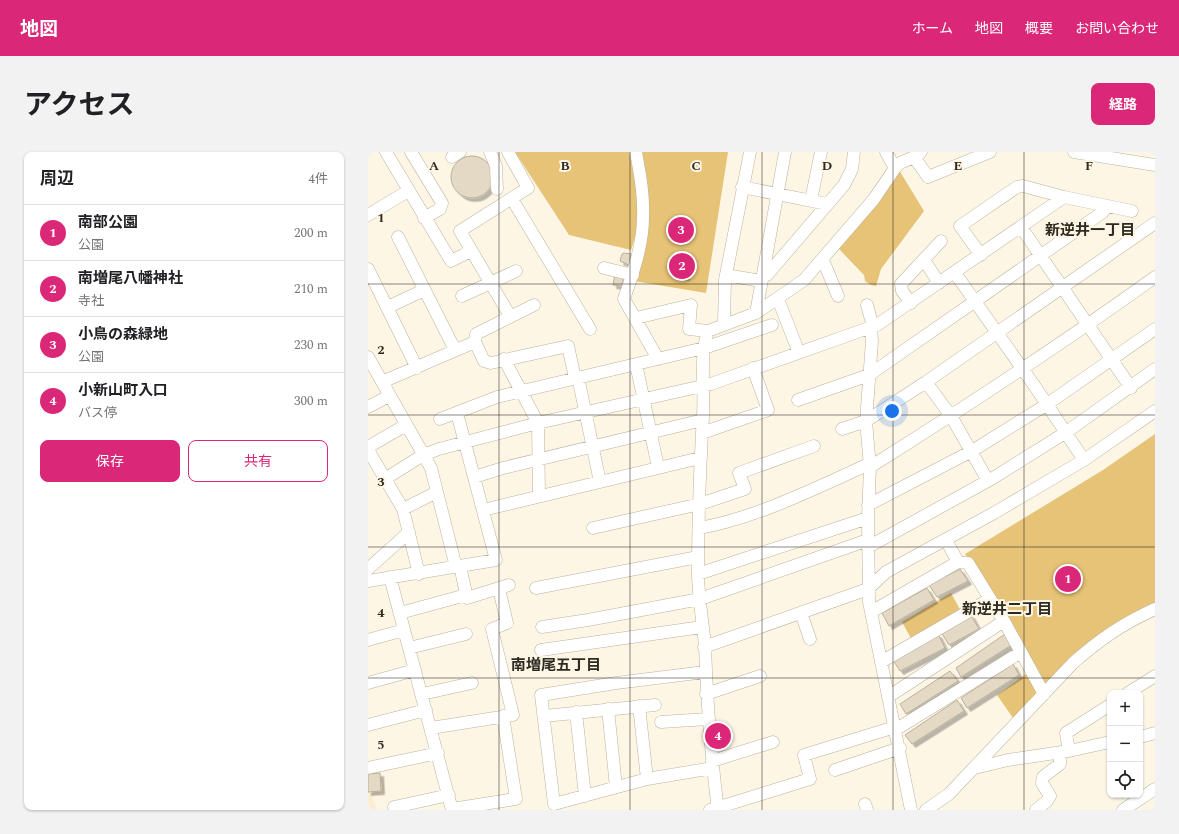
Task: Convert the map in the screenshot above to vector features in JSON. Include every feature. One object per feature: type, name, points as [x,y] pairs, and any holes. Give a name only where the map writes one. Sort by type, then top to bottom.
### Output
[{"type":"street","points":[[387,152],[408,191],[451,261],[470,251]]},
{"type":"street","points":[[411,152],[442,203],[440,209],[424,218]]},
{"type":"street","points":[[490,152],[496,166],[497,189]]},
{"type":"street","points":[[508,152],[528,188],[460,231],[470,251],[510,316]]},
{"type":"street","points":[[636,152],[644,218],[633,275],[624,299],[658,359]]},
{"type":"street","points":[[724,324],[726,275],[750,152]]},
{"type":"street","points":[[756,313],[785,152]]},
{"type":"street","points":[[810,200],[822,152]]},
{"type":"street","points":[[726,275],[762,278],[767,275],[844,185],[852,169],[854,152]]},
{"type":"street","points":[[886,152],[896,168]]},
{"type":"street","points":[[636,318],[691,305],[689,329],[708,331],[756,313],[804,280],[874,199],[900,163],[917,155],[928,177],[990,152]]},
{"type":"street","points":[[1074,152],[1155,165]]},
{"type":"street","points":[[981,255],[960,226],[1017,187],[1023,186],[1064,197],[1132,211]]},
{"type":"street","points":[[742,187],[827,204]]},
{"type":"street","points":[[368,214],[408,191]]},
{"type":"street","points":[[385,479],[423,455],[464,442],[644,398],[704,384],[711,384],[872,327],[911,303],[1064,197]]},
{"type":"street","points":[[512,199],[590,329]]},
{"type":"street","points":[[798,400],[869,375],[1103,212],[1107,206]]},
{"type":"street","points":[[842,429],[866,421],[926,382],[1155,223]]},
{"type":"street","points":[[1021,227],[1089,324],[1131,388]]},
{"type":"street","points":[[398,238],[455,350]]},
{"type":"street","points":[[911,303],[902,291],[901,284],[941,241]]},
{"type":"street","points":[[924,260],[939,283]]},
{"type":"street","points":[[820,262],[825,265],[838,296]]},
{"type":"street","points":[[604,268],[633,275]]},
{"type":"street","points":[[462,296],[516,271]]},
{"type":"street","points":[[955,273],[998,333],[1084,460]]},
{"type":"street","points":[[370,277],[388,307],[417,368]]},
{"type":"street","points":[[699,528],[720,525],[801,495],[869,466],[951,416],[1089,324],[1155,277]]},
{"type":"street","points":[[388,307],[424,290]]},
{"type":"street","points":[[778,299],[799,353]]},
{"type":"street","points":[[867,304],[872,327],[866,421],[869,466],[868,589],[880,662],[900,748],[910,810]]},
{"type":"street","points":[[534,305],[480,331],[476,334],[474,342],[484,361],[491,364],[568,346],[585,412],[600,482]]},
{"type":"street","points":[[440,419],[497,397],[704,348],[772,325]]},
{"type":"street","points":[[868,505],[972,451],[1046,405],[1113,360],[1155,329]]},
{"type":"street","points":[[708,331],[704,348],[698,574],[715,809],[810,780],[804,755],[895,728],[1021,652]]},
{"type":"street","points":[[382,382],[474,342]]},
{"type":"street","points":[[504,360],[538,423],[539,496]]},
{"type":"street","points":[[369,363],[382,382],[431,468],[467,598],[504,587],[507,623],[492,629],[513,715],[431,728]]},
{"type":"street","points":[[636,364],[658,468]]},
{"type":"street","points":[[702,433],[768,410],[753,368]]},
{"type":"street","points":[[542,627],[700,599],[868,544],[988,481],[1065,433],[1155,370]]},
{"type":"street","points":[[926,382],[951,416],[988,481]]},
{"type":"street","points":[[368,407],[389,396]]},
{"type":"street","points":[[704,647],[868,589],[886,572],[946,540],[1084,460],[1155,411]]},
{"type":"street","points":[[368,581],[419,574],[496,560],[457,413]]},
{"type":"street","points":[[474,477],[538,459],[703,420]]},
{"type":"street","points":[[406,425],[368,448],[403,508],[419,574]]},
{"type":"street","points":[[593,528],[700,504],[745,489],[739,473],[814,446]]},
{"type":"street","points":[[483,510],[700,458]]},
{"type":"street","points":[[403,508],[437,492]]},
{"type":"street","points":[[698,574],[868,518]]},
{"type":"street","points":[[368,569],[409,532]]},
{"type":"street","points":[[946,540],[958,562]]},
{"type":"street","points":[[536,588],[698,557]]},
{"type":"street","points":[[871,612],[958,562],[968,563],[1004,621],[1044,694]]},
{"type":"street","points":[[390,578],[452,809],[516,799],[503,716]]},
{"type":"street","points":[[400,613],[466,595]]},
{"type":"street","points":[[880,662],[990,599]]},
{"type":"street","points":[[926,810],[949,794],[1073,664],[1100,640],[1122,625],[1155,610]]},
{"type":"street","points":[[801,613],[810,639]]},
{"type":"street","points":[[888,697],[1004,621]]},
{"type":"street","points":[[541,650],[702,627]]},
{"type":"street","points":[[368,640],[404,630]]},
{"type":"street","points":[[409,648],[466,634]]},
{"type":"street","points":[[368,683],[415,670]]},
{"type":"street","points":[[705,672],[616,683],[541,695],[554,804],[647,779],[713,765],[772,742]]},
{"type":"street","points":[[706,694],[760,676]]},
{"type":"street","points":[[1133,690],[1155,676]]},
{"type":"street","points":[[422,694],[472,683]]},
{"type":"street","points":[[544,716],[655,705]]},
{"type":"street","points":[[639,706],[647,779]]},
{"type":"street","points":[[1036,810],[1047,801],[1050,796],[1042,783],[1043,777],[1060,764],[1065,752],[1066,733],[1107,707]]},
{"type":"street","points":[[608,709],[616,787]]},
{"type":"street","points":[[368,725],[426,710]]},
{"type":"street","points":[[576,712],[585,796]]},
{"type":"street","points":[[662,722],[708,719]]},
{"type":"street","points":[[975,768],[1008,760],[1065,752],[1107,743]]},
{"type":"street","points":[[835,770],[900,748]]},
{"type":"street","points":[[368,768],[438,753]]},
{"type":"street","points":[[1123,810],[1155,789]]},
{"type":"street","points":[[394,807],[449,795]]},
{"type":"shaded area","points":[[515,152],[629,152],[638,210],[637,232],[631,250],[569,235]]},
{"type":"shaded area","points":[[641,152],[728,152],[706,293],[634,281]]},
{"type":"shaded area","points":[[899,170],[924,211],[881,269],[876,286],[871,285],[865,281],[864,275],[837,247]]},
{"type":"shaded area","points":[[1155,434],[1155,603],[1108,628],[1082,648],[1044,685],[1005,617],[965,554],[1103,470]]},
{"type":"shaded area","points":[[951,593],[962,613],[913,642],[902,622]]},
{"type":"shaded area","points":[[1029,672],[1037,693],[1013,718],[997,695]]},
{"type":"shaded area","points":[[379,769],[386,792],[372,796],[377,810],[368,810],[368,771]]},
{"type":"building","points":[[472,156],[487,162],[493,177],[487,192],[472,198],[457,192],[451,177],[457,162]]},
{"type":"building","points":[[622,254],[631,254],[629,265],[620,261]]},
{"type":"building","points":[[681,257],[686,258],[685,263],[691,263],[690,270],[687,270],[686,277],[679,276],[680,268],[677,268]]},
{"type":"building","points":[[615,274],[624,276],[622,286],[613,285]]},
{"type":"building","points":[[960,569],[968,581],[937,597],[929,585]]},
{"type":"building","points":[[927,588],[934,600],[889,626],[882,613]]},
{"type":"building","points":[[971,615],[979,629],[949,645],[941,632]]},
{"type":"building","points":[[938,634],[945,648],[900,671],[893,660]]},
{"type":"building","points":[[1005,634],[1013,644],[961,677],[956,668]]},
{"type":"building","points":[[1013,664],[1019,675],[967,708],[961,698]]},
{"type":"building","points":[[950,671],[958,681],[906,714],[900,704]]},
{"type":"building","points":[[957,700],[964,711],[912,744],[905,735]]},
{"type":"building","points":[[380,773],[381,791],[368,792],[368,774]]},
{"type":"place","name":"小鳥の森緑地","points":[[681,230]]},
{"type":"place","name":"南増尾八幡神社","points":[[682,266]]},
{"type":"place","name":"南部公園","points":[[1068,579]]},
{"type":"place","name":"小新山町入口","points":[[718,736]]},
{"type":"district","name":"新逆井一丁目","points":[[1090,230]]},
{"type":"district","name":"新逆井二丁目","points":[[1007,609]]},
{"type":"district","name":"南増尾五丁目","points":[[556,665]]}]
